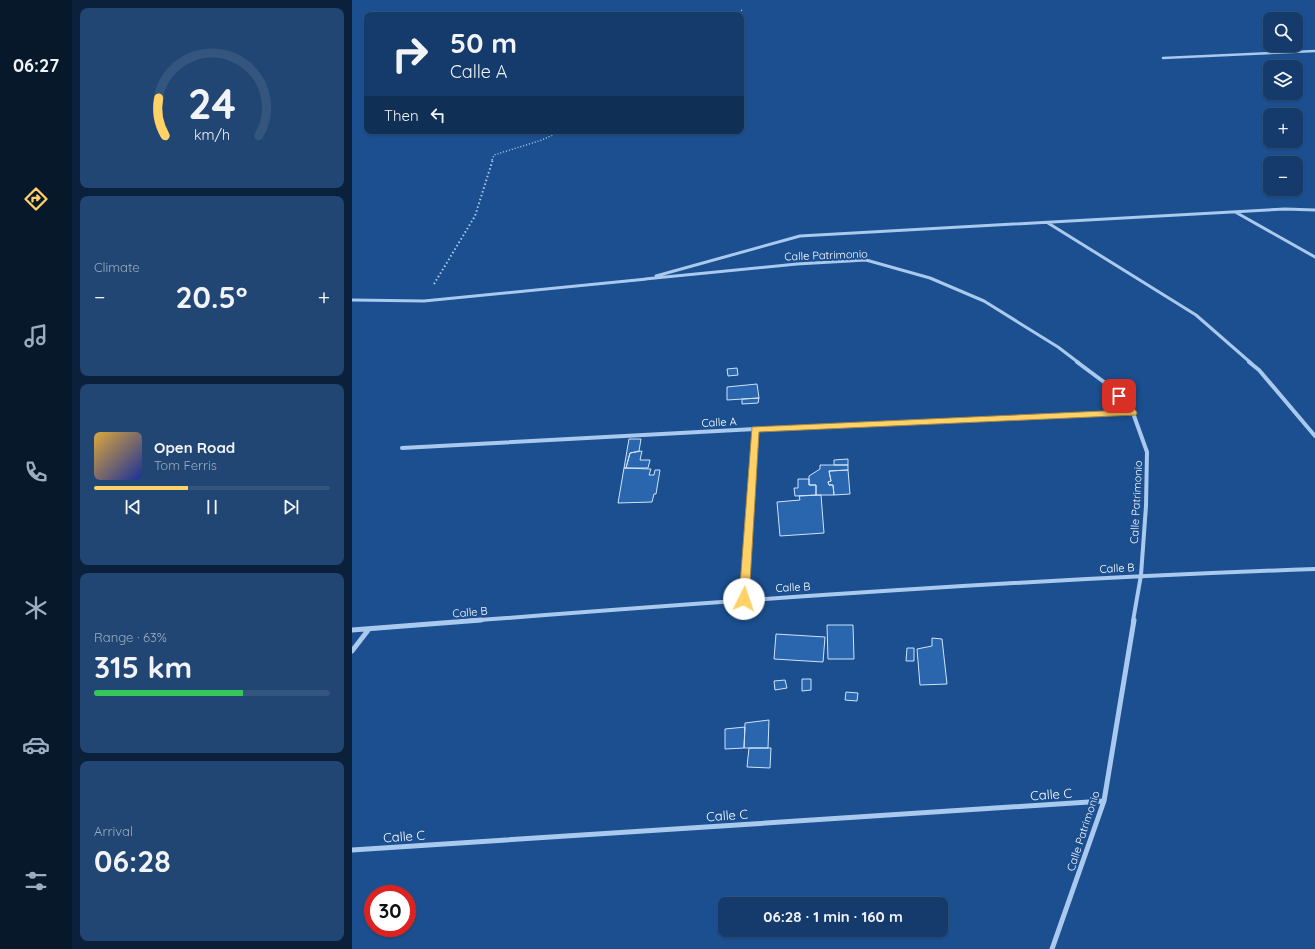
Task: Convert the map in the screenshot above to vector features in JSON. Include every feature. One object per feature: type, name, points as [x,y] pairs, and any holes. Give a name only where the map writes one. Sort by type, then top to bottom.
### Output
[{"type":"street","points":[[1163,58],[1315,51]]},
{"type":"street","points":[[352,300],[424,301],[645,279],[800,236],[1285,209],[1315,210]]},
{"type":"street","points":[[1237,212],[1315,257]]},
{"type":"street","points":[[1048,222],[1196,315],[1259,370],[1315,436]]},
{"type":"street","name":"Calle Patrimonio","points":[[645,279],[797,264],[866,260],[930,278],[984,301],[1058,347],[1112,388],[1133,413],[1147,452],[1146,506],[1141,576],[1104,801],[1052,949]]},
{"type":"street","name":"Calle A","points":[[402,448],[755,429],[1133,413]]},
{"type":"street","points":[[744,599],[755,429]]},
{"type":"street","name":"Calle B","points":[[352,630],[744,599],[1141,576],[1315,570]]},
{"type":"street","points":[[352,651],[369,629]]},
{"type":"street","name":"Calle C","points":[[352,850],[1104,801]]},
{"type":"path","points":[[740,12],[743,9]]},
{"type":"path","points":[[424,301],[475,216],[494,155],[542,140],[555,134]]},
{"type":"building","points":[[737,368],[738,375],[728,376],[727,369]]},
{"type":"building","points":[[757,384],[759,398],[727,400],[727,387]]},
{"type":"building","points":[[759,398],[758,403],[742,404],[742,399]]},
{"type":"building","points":[[629,439],[641,439],[639,451],[630,453],[626,468],[624,468]]},
{"type":"building","points":[[642,451],[640,460],[650,460],[648,468],[626,468],[630,453]]},
{"type":"building","points":[[848,459],[848,465],[834,465],[834,460]]},
{"type":"building","points":[[820,465],[848,465],[848,470],[829,471],[831,481],[828,482],[829,485],[833,485],[834,495],[816,495],[816,485],[809,485],[809,476],[820,469]]},
{"type":"building","points":[[624,468],[651,469],[649,475],[654,475],[655,470],[660,470],[656,494],[654,494],[652,502],[618,503]]},
{"type":"building","points":[[848,470],[850,494],[834,495],[833,485],[829,485],[828,482],[831,481],[829,471]]},
{"type":"building","points":[[798,479],[809,479],[809,485],[816,485],[816,495],[795,496],[794,488],[798,488]]},
{"type":"building","points":[[821,495],[824,533],[780,536],[777,502],[800,500],[799,496]]},
{"type":"building","points":[[827,625],[853,625],[854,659],[828,659]]},
{"type":"building","points":[[776,634],[825,637],[823,662],[774,659]]},
{"type":"building","points":[[932,638],[942,639],[947,684],[920,685],[917,649],[932,646]]},
{"type":"building","points":[[907,648],[914,648],[914,661],[906,661]]},
{"type":"building","points":[[802,679],[811,679],[811,690],[802,691]]},
{"type":"building","points":[[785,680],[787,688],[775,690],[774,681]]},
{"type":"building","points":[[846,692],[858,693],[857,701],[845,700]]},
{"type":"building","points":[[769,720],[768,748],[744,748],[745,723]]},
{"type":"building","points":[[745,727],[744,748],[725,749],[725,729]]},
{"type":"building","points":[[749,748],[771,748],[770,768],[747,767]]},
{"type":"route","points":[[744,599],[755,429],[1133,413],[1119,396]]}]
